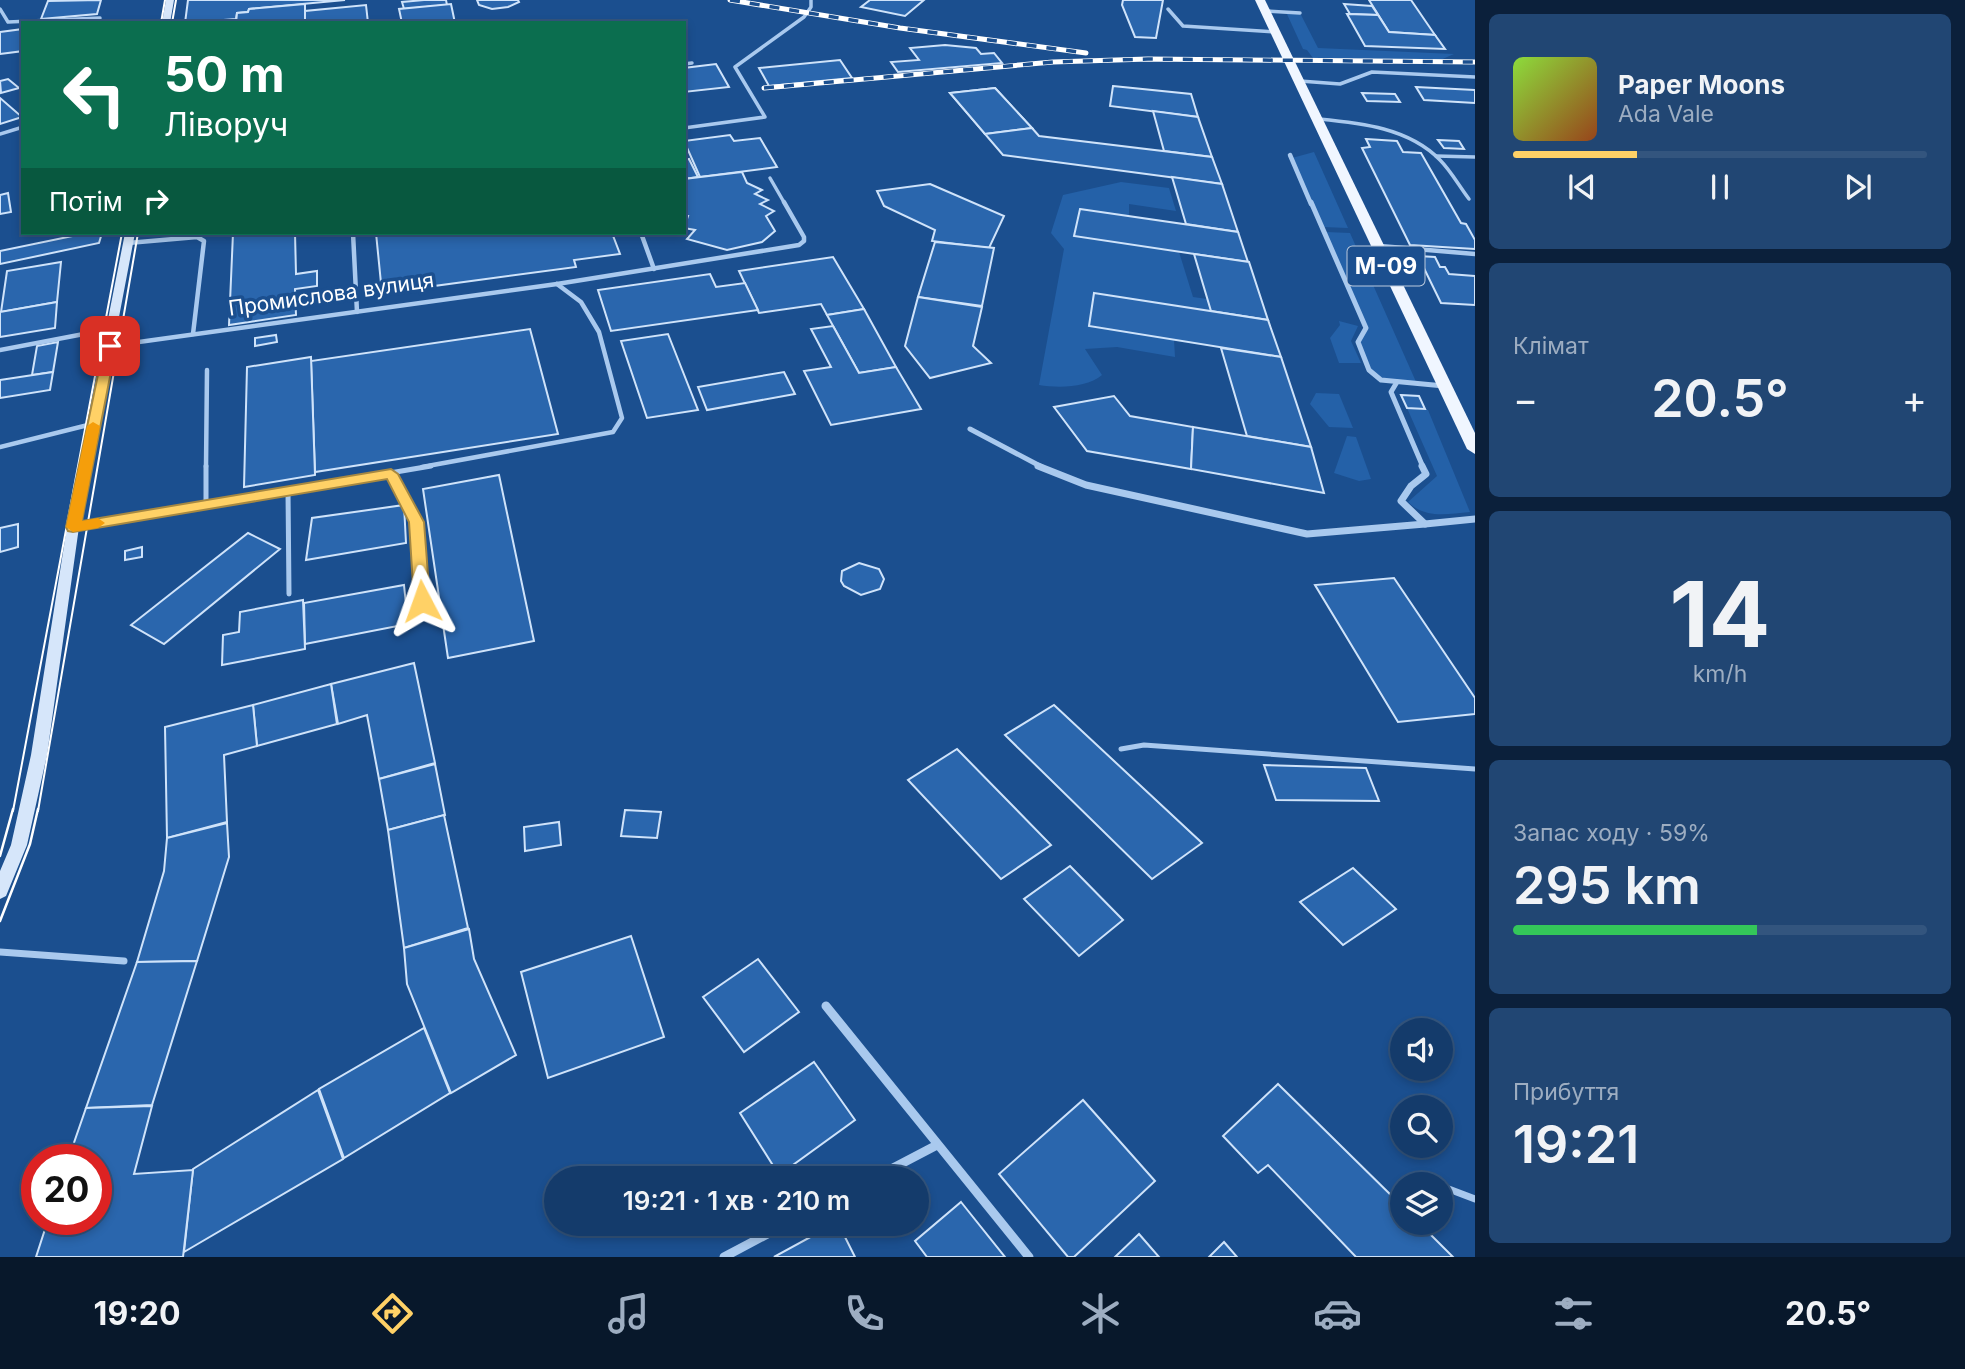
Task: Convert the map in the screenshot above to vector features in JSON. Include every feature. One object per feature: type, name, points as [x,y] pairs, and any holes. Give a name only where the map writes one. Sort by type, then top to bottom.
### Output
[{"type":"main road","points":[[166,21],[170,0]]},
{"type":"main road","name":"М-09","points":[[1260,0],[1475,449]]},
{"type":"main road","points":[[0,891],[19,845],[39,755],[73,527],[129,238]]},
{"type":"street","points":[[1290,155],[1366,328],[1358,342],[1369,370],[1381,380],[1444,386]]},
{"type":"street","points":[[1397,382],[1391,392],[1426,474],[1411,486],[1401,500],[1424,524]]},
{"type":"street","points":[[970,429],[1034,464],[1086,485],[1307,534],[1475,520]]},
{"type":"street","points":[[826,1006],[1029,1257]]},
{"type":"street","points":[[897,1166],[937,1145]]},
{"type":"street","points":[[724,1257],[764,1236]]},
{"type":"lane","points":[[686,128],[765,117],[735,66],[804,17],[811,7],[811,0]]},
{"type":"lane","points":[[0,9],[8,22],[21,21]]},
{"type":"lane","points":[[1168,9],[1183,26],[1277,32]]},
{"type":"lane","points":[[1266,11],[1300,13]]},
{"type":"lane","points":[[31,21],[100,18]]},
{"type":"lane","points":[[686,64],[692,63]]},
{"type":"lane","points":[[1300,82],[1340,84],[1373,72],[1475,77]]},
{"type":"lane","points":[[1317,119],[1382,127],[1405,137],[1436,156],[1469,199]]},
{"type":"lane","points":[[0,134],[21,128]]},
{"type":"lane","points":[[1436,156],[1475,157]]},
{"type":"lane","name":"Промислова вулиця","points":[[110,346],[557,284],[802,243],[804,237],[769,178]]},
{"type":"lane","points":[[353,235],[357,312]]},
{"type":"lane","points":[[642,235],[654,269]]},
{"type":"lane","points":[[129,238],[197,237],[204,241],[193,334]]},
{"type":"lane","points":[[1377,246],[1475,254]]},
{"type":"lane","points":[[73,527],[605,436],[618,428],[622,418],[599,332],[581,302],[557,284]]},
{"type":"lane","points":[[0,349],[113,328]]},
{"type":"lane","points":[[206,505],[207,370]]},
{"type":"lane","points":[[0,447],[94,424]]},
{"type":"lane","points":[[391,474],[416,522],[422,601]]},
{"type":"lane","points":[[288,491],[289,594]]},
{"type":"lane","points":[[1121,749],[1144,745],[1475,769]]},
{"type":"lane","points":[[0,952],[124,961]]},
{"type":"lane","points":[[1453,1191],[1475,1199]]},
{"type":"shaded area","points":[[1286,12],[1300,13],[1318,48],[1454,54],[1438,61],[1316,62],[1307,50],[1303,49]]},
{"type":"shaded area","points":[[1314,152],[1348,228],[1323,227],[1292,158]]},
{"type":"shaded area","points":[[1121,182],[1169,188],[1176,211],[1129,204],[1129,216],[1080,209],[1074,236],[1179,252],[1193,297],[1207,299],[1211,312],[1094,293],[1089,326],[1174,340],[1175,357],[1117,347],[1085,349],[1102,375],[1080,385],[1039,385],[1064,249],[1051,233],[1063,195]]},
{"type":"shaded area","points":[[1326,232],[1350,233],[1417,384],[1385,379],[1378,376],[1368,364],[1358,342],[1366,328]]},
{"type":"shaded area","points":[[1339,321],[1358,326],[1351,341],[1361,363],[1339,363],[1330,338],[1340,325]]},
{"type":"shaded area","points":[[1316,393],[1339,394],[1353,428],[1329,427],[1310,404]]},
{"type":"shaded area","points":[[1407,408],[1428,410],[1470,512],[1429,513],[1408,502],[1437,476]]},
{"type":"shaded area","points":[[1347,436],[1356,437],[1371,479],[1359,481],[1334,473]]},
{"type":"building","points":[[101,0],[97,14],[41,19],[48,1]]},
{"type":"building","points":[[188,0],[345,0],[249,9],[248,12],[237,13],[236,19],[185,21]]},
{"type":"building","points":[[446,0],[447,5],[404,9],[402,2]]},
{"type":"building","points":[[477,0],[519,2],[492,9],[479,5]]},
{"type":"building","points":[[870,0],[924,0],[905,16],[861,7]]},
{"type":"building","points":[[1123,0],[1163,0],[1156,38],[1135,37],[1122,5]]},
{"type":"building","points":[[1369,0],[1411,0],[1435,35],[1389,32]]},
{"type":"building","points":[[305,4],[305,21],[236,21],[237,13],[248,12],[249,9]]},
{"type":"building","points":[[451,4],[455,21],[402,21],[399,9]]},
{"type":"building","points":[[1344,4],[1372,6],[1378,15],[1350,14]]},
{"type":"building","points":[[366,5],[368,21],[305,21],[305,11]]},
{"type":"building","points":[[1347,14],[1378,15],[1389,32],[1435,35],[1445,49],[1365,46]]},
{"type":"building","points":[[21,29],[21,51],[0,54],[0,32]]},
{"type":"building","points":[[945,45],[976,48],[981,54],[994,53],[1002,63],[898,72],[891,62],[919,60],[910,48]]},
{"type":"building","points":[[840,60],[852,78],[769,86],[759,68]]},
{"type":"building","points":[[716,64],[729,87],[686,92],[686,68]]},
{"type":"building","points":[[8,79],[19,88],[1,93],[0,81]]},
{"type":"building","points":[[1113,86],[1191,94],[1198,117],[1110,106]]},
{"type":"building","points":[[1416,87],[1475,90],[1475,103],[1424,100]]},
{"type":"building","points":[[995,88],[1032,128],[985,134],[950,93]]},
{"type":"building","points":[[995,88],[1032,128],[985,134],[950,93]]},
{"type":"building","points":[[1362,93],[1395,94],[1400,102],[1367,101]]},
{"type":"building","points":[[0,98],[21,117],[0,124]]},
{"type":"building","points":[[1153,111],[1198,117],[1212,157],[1164,151]]},
{"type":"building","points":[[1032,128],[1039,136],[1212,157],[1222,184],[1003,155],[985,134]]},
{"type":"building","points":[[730,135],[734,141],[760,138],[777,167],[700,177],[686,141]]},
{"type":"building","points":[[1366,139],[1397,141],[1403,152],[1421,153],[1461,223],[1466,224],[1475,240],[1475,249],[1410,245],[1362,148],[1370,147]]},
{"type":"building","points":[[1438,140],[1459,141],[1464,149],[1444,148]]},
{"type":"building","points":[[689,159],[698,177],[686,179],[686,160]]},
{"type":"building","points":[[742,172],[747,183],[762,190],[755,194],[768,200],[760,204],[774,211],[766,216],[775,231],[762,242],[727,250],[687,239],[695,230],[686,228],[686,179]]},
{"type":"building","points":[[1172,177],[1222,184],[1238,232],[1186,224]]},
{"type":"building","points":[[930,184],[1004,216],[989,248],[932,241],[935,230],[884,206],[877,191]]},
{"type":"building","points":[[8,193],[11,212],[0,214],[0,195]]},
{"type":"building","points":[[1080,209],[1238,232],[1248,262],[1074,236]]},
{"type":"building","points":[[77,235],[101,235],[99,243],[0,264],[0,251]]},
{"type":"building","points":[[233,235],[295,235],[296,274],[317,271],[317,286],[295,289],[296,315],[229,325]]},
{"type":"building","points":[[376,235],[613,235],[620,254],[574,260],[576,267],[382,293]]},
{"type":"building","points":[[935,242],[994,248],[982,306],[918,297]]},
{"type":"building","points":[[1194,254],[1249,262],[1268,320],[1211,311]]},
{"type":"building","points":[[1418,256],[1435,257],[1440,267],[1445,267],[1449,274],[1475,276],[1475,305],[1441,303]]},
{"type":"building","points":[[833,257],[864,309],[827,315],[821,304],[759,313],[739,271]]},
{"type":"building","points":[[61,262],[57,302],[1,312],[7,271]]},
{"type":"building","points":[[710,274],[716,287],[745,283],[758,310],[611,331],[598,290]]},
{"type":"building","points":[[1094,293],[1268,320],[1281,357],[1089,326]]},
{"type":"building","points":[[918,297],[982,307],[973,346],[991,363],[930,378],[905,346]]},
{"type":"building","points":[[57,302],[55,328],[0,337],[0,312]]},
{"type":"building","points":[[864,309],[896,367],[859,373],[827,315]]},
{"type":"building","points":[[833,326],[859,373],[896,367],[921,409],[831,425],[804,371],[831,367],[811,329]]},
{"type":"building","points":[[530,329],[558,434],[315,472],[311,361]]},
{"type":"building","points":[[668,334],[698,410],[647,418],[621,341]]},
{"type":"building","points":[[276,335],[277,342],[255,346],[255,338]]},
{"type":"building","points":[[58,342],[53,372],[32,375],[37,346]]},
{"type":"building","points":[[1221,348],[1281,357],[1311,447],[1247,436]]},
{"type":"building","points":[[311,357],[315,475],[244,487],[247,367]]},
{"type":"building","points":[[53,372],[50,390],[0,398],[0,380]]},
{"type":"building","points":[[784,372],[795,394],[707,410],[698,387]]},
{"type":"building","points":[[1401,395],[1419,396],[1425,409],[1407,408]]},
{"type":"building","points":[[1114,396],[1130,416],[1193,427],[1191,469],[1087,451],[1054,407]]},
{"type":"building","points":[[1193,427],[1311,447],[1324,493],[1191,469]]},
{"type":"building","points":[[499,475],[534,641],[448,658],[423,489]]},
{"type":"building","points":[[404,505],[406,543],[306,560],[312,518]]},
{"type":"building","points":[[18,524],[18,547],[0,552],[0,528]]},
{"type":"building","points":[[248,533],[280,549],[164,644],[131,625]]},
{"type":"building","points":[[142,547],[142,557],[125,560],[125,551]]},
{"type":"building","points":[[859,563],[879,569],[884,579],[880,589],[861,595],[844,586],[841,581],[842,571]]},
{"type":"building","points":[[1394,578],[1475,698],[1475,714],[1398,722],[1315,585]]},
{"type":"building","points":[[404,585],[408,624],[305,644],[304,603]]},
{"type":"building","points":[[303,600],[305,649],[222,665],[223,635],[239,632],[240,612]]},
{"type":"building","points":[[414,663],[435,763],[379,779],[367,715],[338,724],[331,684]]},
{"type":"building","points":[[331,684],[337,724],[257,746],[253,705]]},
{"type":"building","points":[[253,705],[257,746],[224,755],[227,822],[167,838],[165,727]]},
{"type":"building","points":[[1054,705],[1202,843],[1152,879],[1005,735]]},
{"type":"building","points":[[957,749],[1051,845],[1001,879],[908,780]]},
{"type":"building","points":[[435,764],[445,815],[388,830],[379,779]]},
{"type":"building","points":[[1264,765],[1366,768],[1379,801],[1276,800]]},
{"type":"building","points":[[625,810],[661,812],[657,838],[621,836]]},
{"type":"building","points":[[444,815],[468,928],[404,948],[388,830]]},
{"type":"building","points":[[559,822],[561,845],[525,851],[524,827]]},
{"type":"building","points":[[227,823],[229,857],[197,961],[137,962],[164,871],[167,838]]},
{"type":"building","points":[[1070,866],[1123,920],[1079,956],[1024,899]]},
{"type":"building","points":[[1353,868],[1396,909],[1343,945],[1300,902]]},
{"type":"building","points":[[469,929],[474,959],[516,1055],[451,1093],[407,984],[404,948]]},
{"type":"building","points":[[631,936],[664,1037],[548,1078],[521,972]]},
{"type":"building","points":[[758,959],[799,1012],[744,1052],[703,997]]},
{"type":"building","points":[[197,961],[152,1105],[86,1108],[137,962]]},
{"type":"building","points":[[424,1028],[450,1093],[344,1158],[319,1089]]},
{"type":"building","points":[[814,1062],[855,1120],[791,1166],[773,1166],[740,1113]]},
{"type":"building","points":[[1278,1084],[1390,1194],[1390,1235],[1431,1235],[1453,1257],[1356,1257],[1268,1165],[1258,1173],[1223,1136]]},
{"type":"building","points":[[318,1090],[343,1159],[184,1252],[193,1169]]},
{"type":"building","points":[[1083,1100],[1155,1181],[1074,1257],[1068,1257],[999,1174]]},
{"type":"building","points":[[152,1106],[134,1174],[193,1170],[183,1257],[36,1257],[43,1235],[112,1235],[112,1144],[74,1144],[86,1108]]},
{"type":"building","points":[[961,1202],[1005,1257],[927,1257],[915,1241],[921,1236],[929,1236],[929,1229]]},
{"type":"building","points":[[1139,1234],[1159,1257],[1115,1257]]},
{"type":"building","points":[[812,1236],[844,1236],[855,1257],[774,1257]]},
{"type":"building","points":[[1224,1242],[1237,1257],[1209,1257]]},
{"type":"tram line","points":[[161,21],[165,0]]},
{"type":"tram line","points":[[172,21],[176,0]]},
{"type":"tram line","points":[[13,811],[122,235]]},
{"type":"tram line","points":[[38,811],[138,235]]},
{"type":"tram line","points":[[0,856],[13,809]]},
{"type":"tram line","points":[[0,921],[30,844],[38,809]]},
{"type":"railway","points":[[730,0],[900,28],[1086,53]]},
{"type":"railway","points":[[764,88],[1053,62],[1148,59],[1475,62]]},
{"type":"slow traffic","points":[[93,426],[73,527],[98,523]]},
{"type":"route","points":[[110,346],[73,527],[391,474],[416,522],[422,601]]}]
